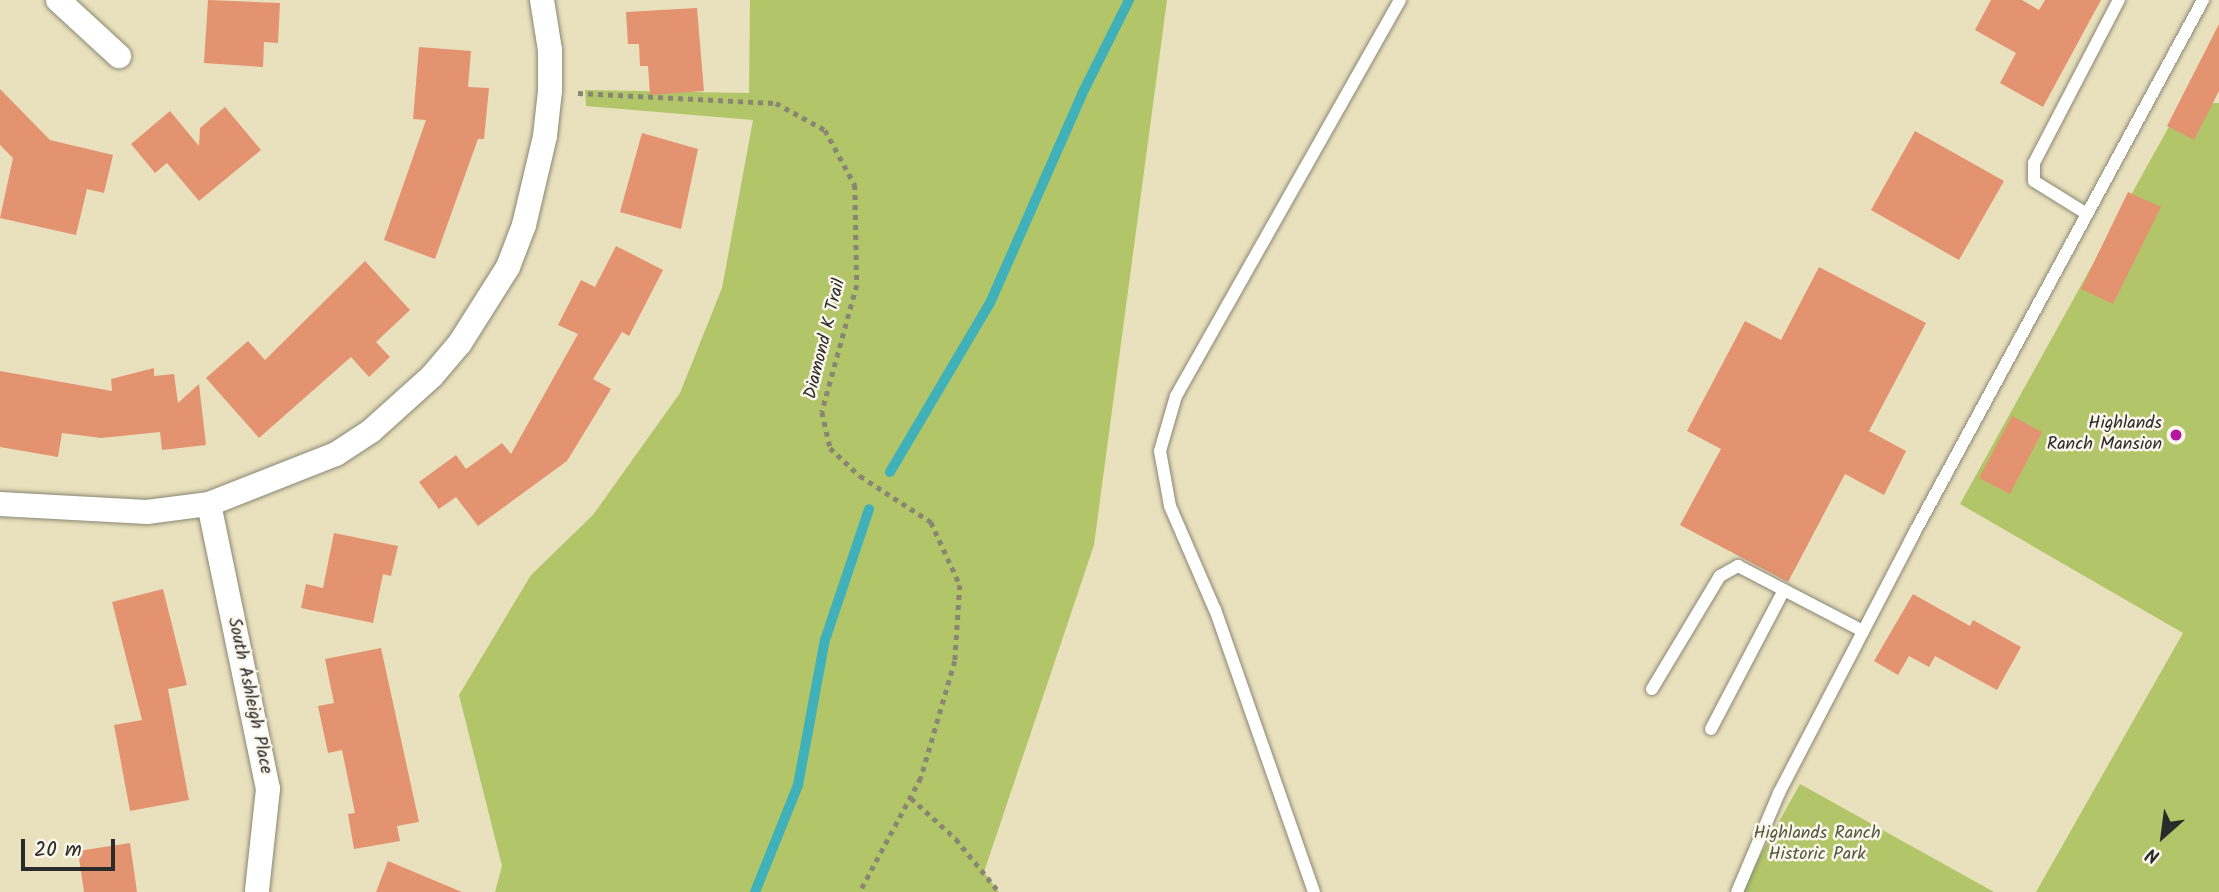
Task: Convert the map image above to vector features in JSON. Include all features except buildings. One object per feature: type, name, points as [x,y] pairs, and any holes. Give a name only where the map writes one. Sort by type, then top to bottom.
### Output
[{"type":"street","points":[[58,0],[119,56]]},
{"type":"street","points":[[0,504],[147,512],[209,504],[295,473],[359,439],[432,376],[460,343],[508,267],[524,225],[545,136],[550,91],[550,50],[542,0]]},
{"type":"street","name":"South Ashleigh Place","points":[[209,504],[268,789],[257,890]]},
{"type":"lane","points":[[1314,892],[1215,610],[1170,506],[1160,451],[1176,396],[1401,0]]},
{"type":"lane","points":[[2087,214],[2034,181],[2034,163],[2119,0]]},
{"type":"lane","points":[[1737,892],[1779,793],[1863,631],[2203,0]]},
{"type":"lane","points":[[1652,689],[1720,576],[1738,566],[1863,631]]},
{"type":"lane","points":[[1711,729],[1784,590]]},
{"type":"path","name":"Diamond K Trail","points":[[550,91],[775,103],[825,130],[855,185],[857,285],[822,412],[830,449],[900,505],[931,522],[960,585],[955,661],[921,778],[860,892]]},
{"type":"path","points":[[911,798],[956,839],[999,892]]},
{"type":"green space","points":[[750,0],[1167,0],[1094,545],[984,872],[999,892],[495,892],[502,866],[459,695],[531,575],[593,515],[680,393],[722,288],[753,120],[586,106],[585,90],[749,93]]},
{"type":"green space","points":[[2182,103],[2219,103],[2219,892],[2036,892],[2183,633],[1960,504]]},
{"type":"green space","name":"Highlands Ranch Historic Park","points":[[1800,784],[1994,892],[1740,892]]},
{"type":"waterway","points":[[890,472],[990,303],[1082,94],[1129,0]]},
{"type":"waterway","points":[[755,892],[798,785],[825,640],[869,509]]},
{"type":"place","name":"Highlands Ranch Mansion","points":[[2176,435]]}]
